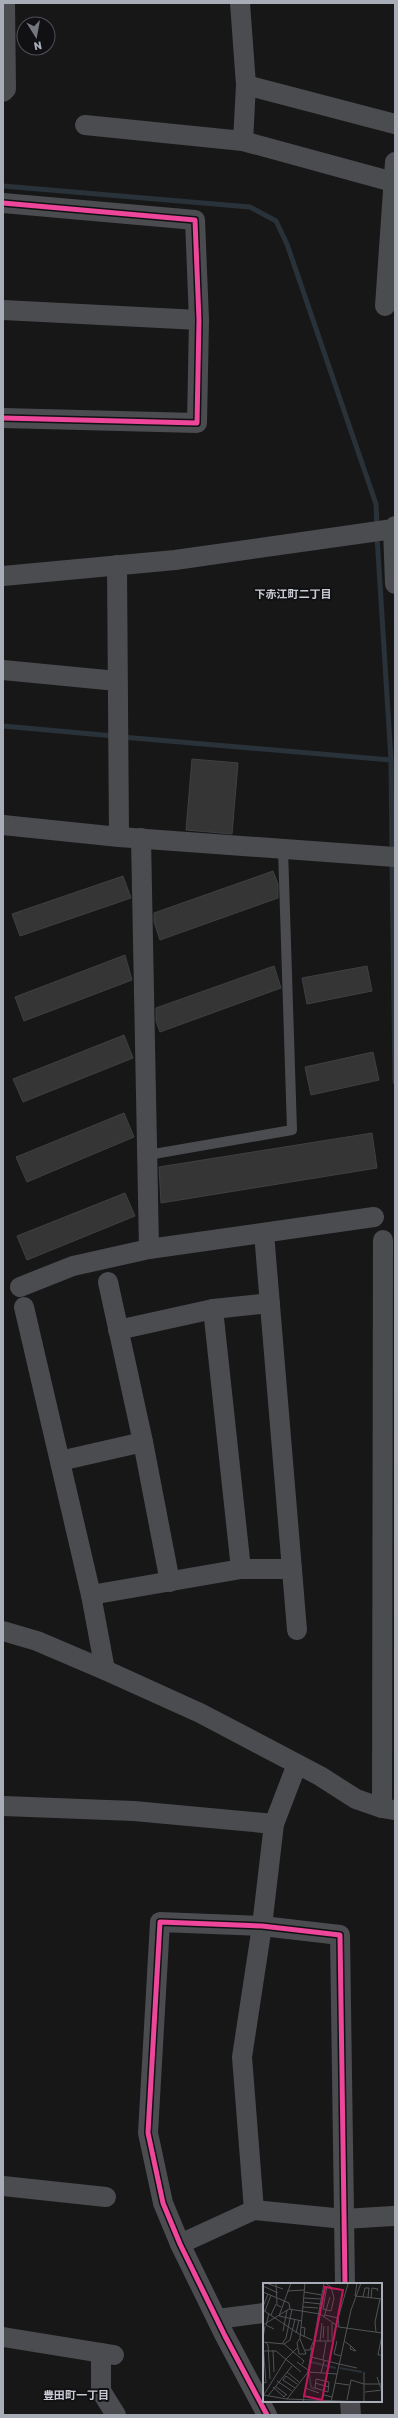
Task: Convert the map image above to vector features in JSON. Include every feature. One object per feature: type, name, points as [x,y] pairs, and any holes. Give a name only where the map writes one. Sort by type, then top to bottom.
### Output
[{"type":"street","points":[[3,92],[6,89],[5,3]]},
{"type":"street","points":[[240,3],[246,85],[243,142]]},
{"type":"street","points":[[246,85],[395,124]]},
{"type":"street","points":[[85,125],[243,142],[392,182]]},
{"type":"street","points":[[385,306],[392,182],[395,162]]},
{"type":"street","points":[[3,203],[195,220],[199,320],[197,424],[3,418]]},
{"type":"street","points":[[3,310],[199,320]]},
{"type":"street","points":[[3,576],[175,560],[385,529],[395,576],[395,584]]},
{"type":"street","points":[[117,565],[119,837]]},
{"type":"street","points":[[3,670],[117,681]]},
{"type":"street","points":[[3,825],[119,837],[389,856]]},
{"type":"street","points":[[141,838],[149,1249]]},
{"type":"street","points":[[20,1287],[73,1266],[149,1249],[374,1217]]},
{"type":"street","points":[[264,1233],[297,1630]]},
{"type":"street","points":[[3,1631],[37,1641],[200,1713],[297,1764],[356,1799],[388,1809],[383,1240]]},
{"type":"street","points":[[108,1282],[143,1442],[170,1582]]},
{"type":"street","points":[[118,1330],[214,1309],[270,1303]]},
{"type":"street","points":[[24,1307],[91,1595],[105,1670]]},
{"type":"street","points":[[214,1309],[241,1569]]},
{"type":"street","points":[[60,1461],[143,1442]]},
{"type":"street","points":[[91,1595],[241,1569],[292,1568]]},
{"type":"street","points":[[254,2210],[242,2057],[262,1926],[274,1824],[297,1764]]},
{"type":"street","points":[[3,1806],[134,1811],[274,1824]]},
{"type":"street","points":[[267,2415],[248,2382],[180,2244],[163,2203],[148,2133],[160,1922],[262,1926],[340,1935],[345,2283]]},
{"type":"street","points":[[3,2186],[106,2196]]},
{"type":"street","points":[[180,2244],[254,2210],[344,2219],[393,2216]]},
{"type":"street","points":[[217,2319],[263,2313]]},
{"type":"street","points":[[3,2337],[108,2354],[101,2391],[116,2415]]},
{"type":"street","points":[[350,2402],[352,2415]]},
{"type":"lane","points":[[148,1155],[292,1130],[283,849]]},
{"type":"building","points":[[192,759],[238,763],[232,834],[186,830]]},
{"type":"building","points":[[273,871],[278,884],[278,898],[160,940],[154,922],[154,913]]},
{"type":"building","points":[[123,876],[131,898],[20,936],[12,914]]},
{"type":"building","points":[[125,955],[132,980],[24,1021],[15,997]]},
{"type":"building","points":[[274,966],[281,988],[160,1032],[156,1021],[156,1008]]},
{"type":"building","points":[[367,966],[372,991],[307,1004],[302,978]]},
{"type":"building","points":[[124,1035],[133,1058],[23,1102],[13,1079]]},
{"type":"building","points":[[373,1052],[379,1080],[311,1095],[305,1067]]},
{"type":"building","points":[[124,1113],[134,1137],[27,1182],[16,1157]]},
{"type":"building","points":[[372,1133],[377,1168],[161,1203],[159,1167]]},
{"type":"building","points":[[125,1193],[135,1216],[27,1260],[17,1236]]},
{"type":"waterway","points":[[3,186],[250,207],[276,221],[287,244],[376,504],[377,528]]},
{"type":"waterway","points":[[377,536],[391,760],[392,853]]},
{"type":"waterway","points":[[3,726],[114,736]]},
{"type":"waterway","points":[[122,737],[391,760]]},
{"type":"waterway","points":[[392,861],[395,1082]]},
{"type":"cycle path","points":[[3,203],[195,220],[199,320],[197,423],[3,418]]},
{"type":"cycle path","points":[[267,2415],[225,2336],[180,2244],[163,2203],[148,2133],[160,1922],[262,1926],[340,1935],[345,2283]]},
{"type":"district","name":"下赤江町二丁目","points":[[293,594]]},
{"type":"district","name":"豊田町一丁目","points":[[76,2395]]}]
